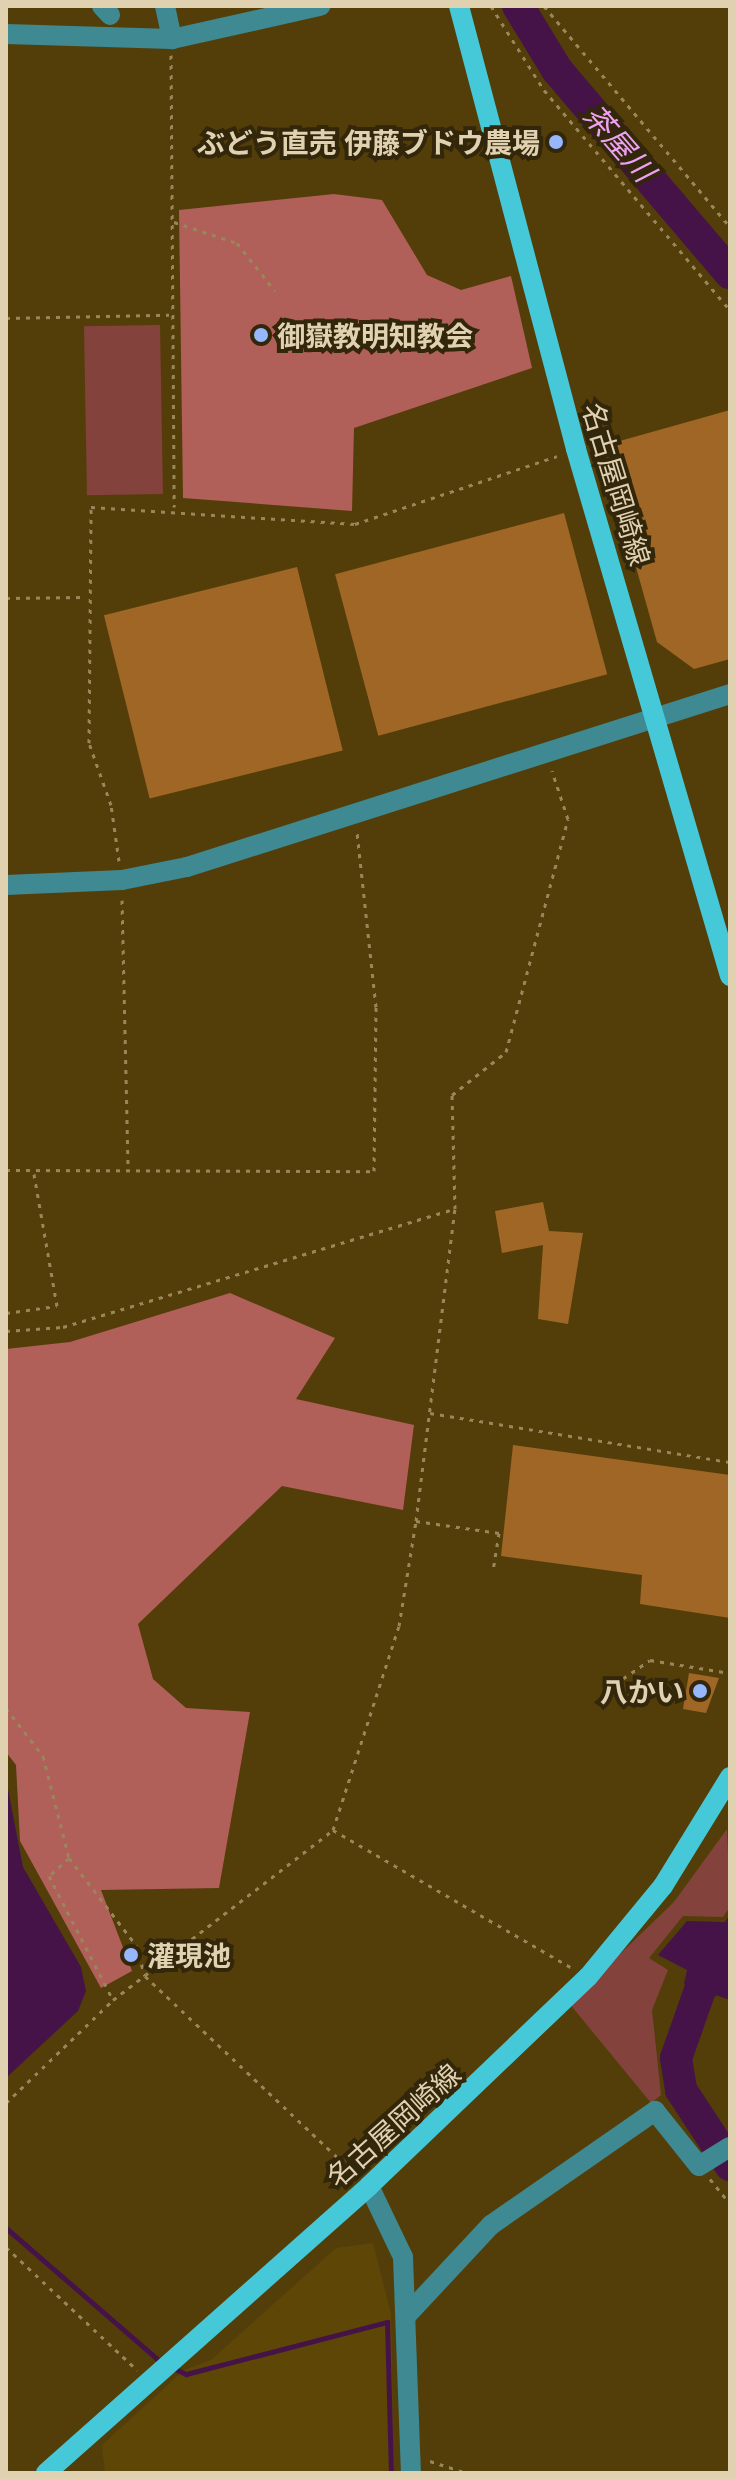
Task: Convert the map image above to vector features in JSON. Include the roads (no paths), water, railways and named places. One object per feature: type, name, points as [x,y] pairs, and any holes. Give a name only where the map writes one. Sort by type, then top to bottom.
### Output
[{"type":"main road","name":"名古屋岡崎線","points":[[459,6],[576,449],[730,976]]},
{"type":"main road","name":"名古屋岡崎線","points":[[46,2473],[369,2186],[588,1977],[663,1886],[730,1777]]},
{"type":"street","points":[[165,6],[172,39]]},
{"type":"street","points":[[6,34],[172,39],[320,6]]},
{"type":"street","points":[[6,885],[122,880],[187,867],[354,809],[547,754],[730,694]]},
{"type":"street","points":[[407,2315],[491,2225],[655,2111],[699,2166],[730,2147]]},
{"type":"street","points":[[369,2186],[403,2257],[411,2466]]},
{"type":"waterway","name":"茶屋川","points":[[518,6],[557,70],[730,273]]},
{"type":"waterway","name":"茶屋川","points":[[730,1952],[700,1990],[676,2058],[681,2090],[730,2165]]},
{"type":"waterway","points":[[6,2228],[162,2363]]},
{"type":"waterway","points":[[171,2367],[186,2374],[387,2322],[391,2473]]},
{"type":"place","name":"ぶどう直売 伊藤ブドウ農場","points":[[556,142]]},
{"type":"place","name":"御嶽教明知教会","points":[[261,335]]},
{"type":"place","name":"八かい","points":[[700,1691]]},
{"type":"place","name":"灌現池","points":[[131,1955]]}]
